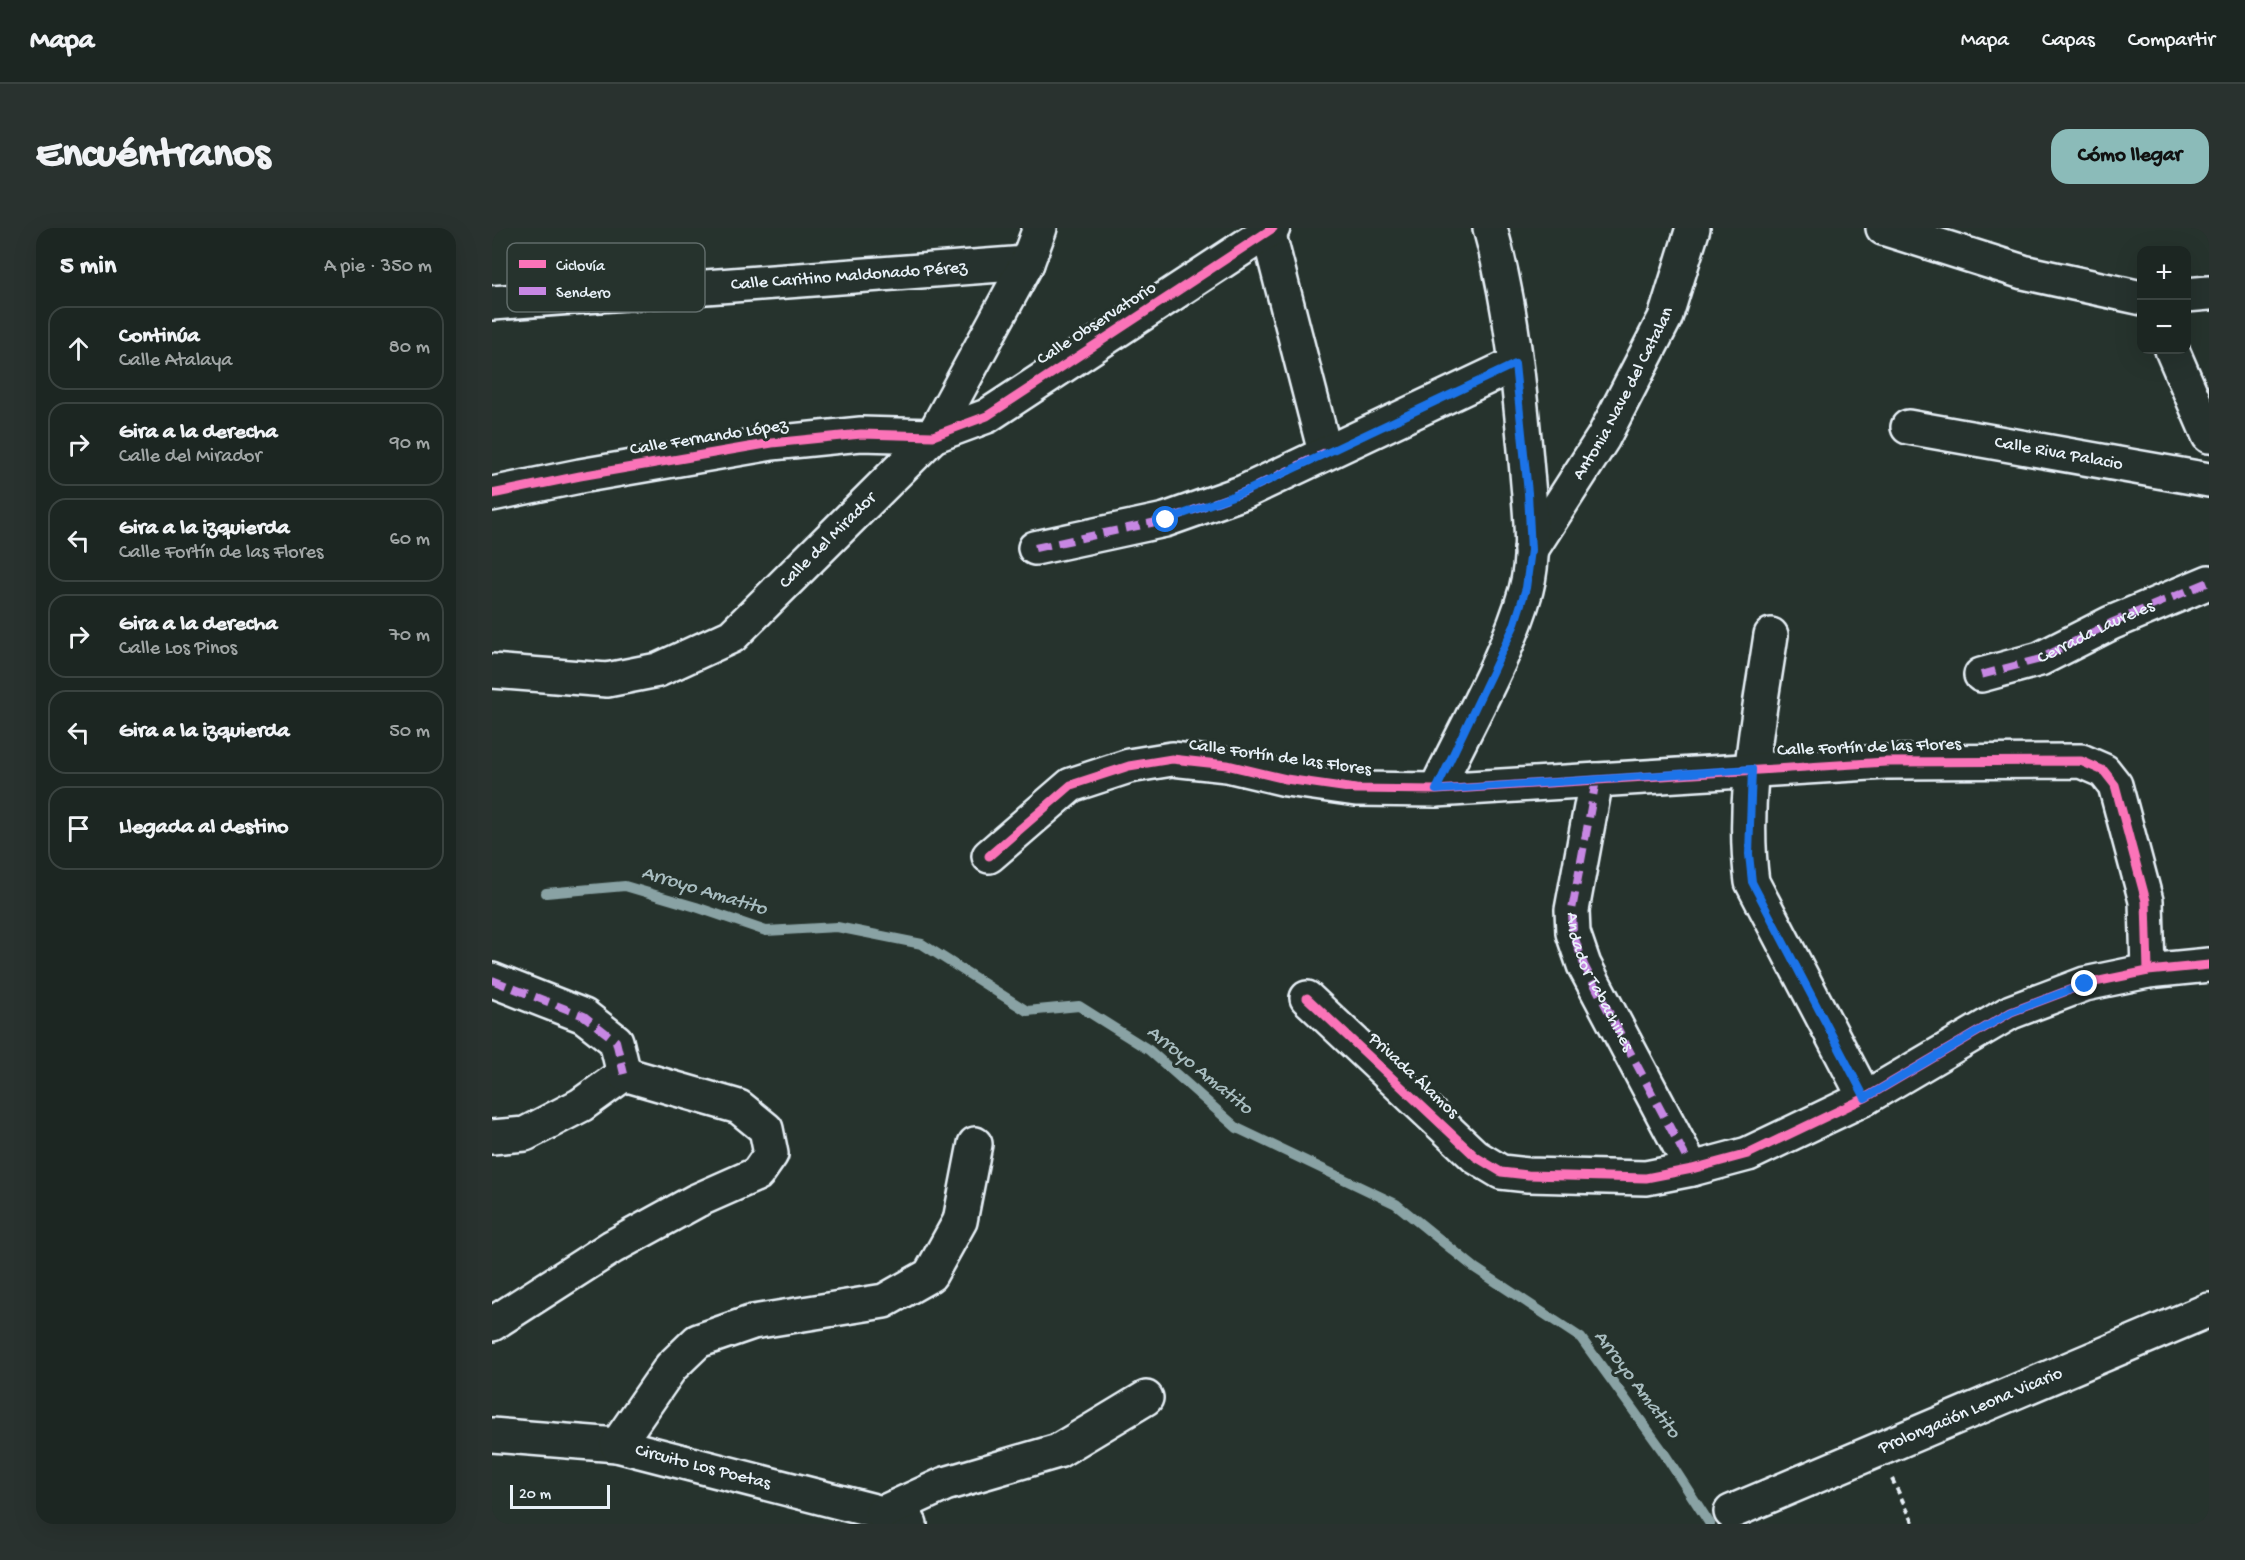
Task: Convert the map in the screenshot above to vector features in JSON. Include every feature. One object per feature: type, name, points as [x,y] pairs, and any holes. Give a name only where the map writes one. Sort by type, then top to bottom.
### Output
[{"type":"street","name":"Calle del Mirador","points":[[492,671],[607,680],[658,670],[732,636],[933,436],[1027,263],[1040,228]]},
{"type":"street","points":[[1436,790],[1514,626],[1526,588],[1531,550],[1523,423],[1502,271],[1490,228]]},
{"type":"street","name":"Antonia Nave del Catalan","points":[[1531,550],[1603,438],[1665,318],[1693,228]]},
{"type":"street","points":[[1883,228],[2023,272],[2137,297]]},
{"type":"street","points":[[1270,230],[1325,452]]},
{"type":"street","name":"Calle Observatorio","points":[[933,436],[987,416],[1270,230]]},
{"type":"street","name":"Calle Caritino Maldonado Pérez","points":[[705,287],[1027,263]]},
{"type":"street","points":[[2191,295],[2209,293]]},
{"type":"street","name":"Calle Caritino Maldonado Pérez","points":[[492,303],[507,302]]},
{"type":"street","points":[[2174,354],[2209,436]]},
{"type":"street","points":[[1035,548],[1166,520],[1244,492],[1515,364]]},
{"type":"street","name":"Calle Riva Palacio","points":[[1908,427],[2209,480]]},
{"type":"street","name":"Calle Fernando López","points":[[492,494],[580,476],[772,443],[861,434],[933,436]]},
{"type":"street","name":"Cerrada Laureles","points":[[1982,675],[2040,659],[2111,623],[2209,582]]},
{"type":"street","points":[[1771,635],[1752,769],[1749,854],[1752,882],[1865,1098]]},
{"type":"street","name":"Calle Fortín de las Flores","points":[[989,856],[1071,785],[1129,766],[1172,759],[1227,765],[1286,779],[1356,789],[1436,790],[1886,762],[2081,761],[2104,771],[2115,785],[2146,901],[2148,972]]},
{"type":"street","name":"Andador Tabachines","points":[[1596,780],[1572,910],[1574,933],[1584,965],[1692,1169]]},
{"type":"street","points":[[1692,1169],[1748,1154],[1865,1098],[2011,1012],[2085,984],[2148,972],[2209,965]]},
{"type":"street","points":[[492,980],[584,1016],[616,1041],[624,1074]]},
{"type":"street","name":"Privada Álamos","points":[[1307,998],[1476,1157],[1501,1172],[1528,1175],[1646,1178],[1692,1169]]},
{"type":"street","points":[[492,1137],[525,1134],[581,1105],[624,1074]]},
{"type":"street","points":[[492,1324],[612,1247],[696,1201],[757,1174],[771,1154],[766,1129],[739,1107],[624,1074]]},
{"type":"street","points":[[617,1445],[671,1367],[698,1341],[753,1322],[884,1301],[930,1275],[960,1221],[975,1144]]},
{"type":"street","name":"Prolongación Leona Vicario","points":[[1731,1512],[2209,1310]]},
{"type":"street","points":[[896,1518],[945,1484],[1058,1451],[1146,1398]]},
{"type":"street","name":"Circuito Los Poetas","points":[[492,1435],[617,1445],[896,1518]]},
{"type":"path","points":[[1879,1450],[1909,1518],[1914,1524]]},
{"type":"waterway","name":"Arroyo Amatito","points":[[546,893],[625,886],[766,931],[837,927],[922,944],[1027,1011],[1079,1006],[1149,1050],[1237,1128],[1396,1204],[1475,1268],[1581,1338],[1662,1450],[1710,1524]]},
{"type":"marked path","points":[[1035,548],[1165,520],[1244,492],[1325,452]]},
{"type":"marked path","points":[[1981,675],[2040,659],[2111,623],[2209,582]]},
{"type":"marked path","points":[[1596,780],[1572,910],[1573,933],[1584,965],[1692,1169]]},
{"type":"marked path","points":[[492,980],[584,1016],[616,1041],[624,1074]]},
{"type":"cycle path","points":[[492,494],[580,476],[772,443],[861,434],[933,436],[987,416],[1273,228]]},
{"type":"cycle path","points":[[989,856],[1071,785],[1129,766],[1172,759],[1227,765],[1286,779],[1356,789],[1436,790],[1886,762],[2081,761],[2104,771],[2115,785],[2146,901],[2148,971]]},
{"type":"cycle path","points":[[1307,998],[1476,1157],[1501,1172],[1528,1175],[1646,1178],[1748,1154],[1865,1098],[2011,1012],[2085,984],[2148,971],[2209,965]]},
{"type":"route","points":[[1166,520],[1244,492],[1515,364],[1523,423],[1531,550],[1526,588],[1514,626],[1436,790],[1752,769],[1749,854],[1752,882],[1865,1098],[2011,1012],[2085,984]]}]
